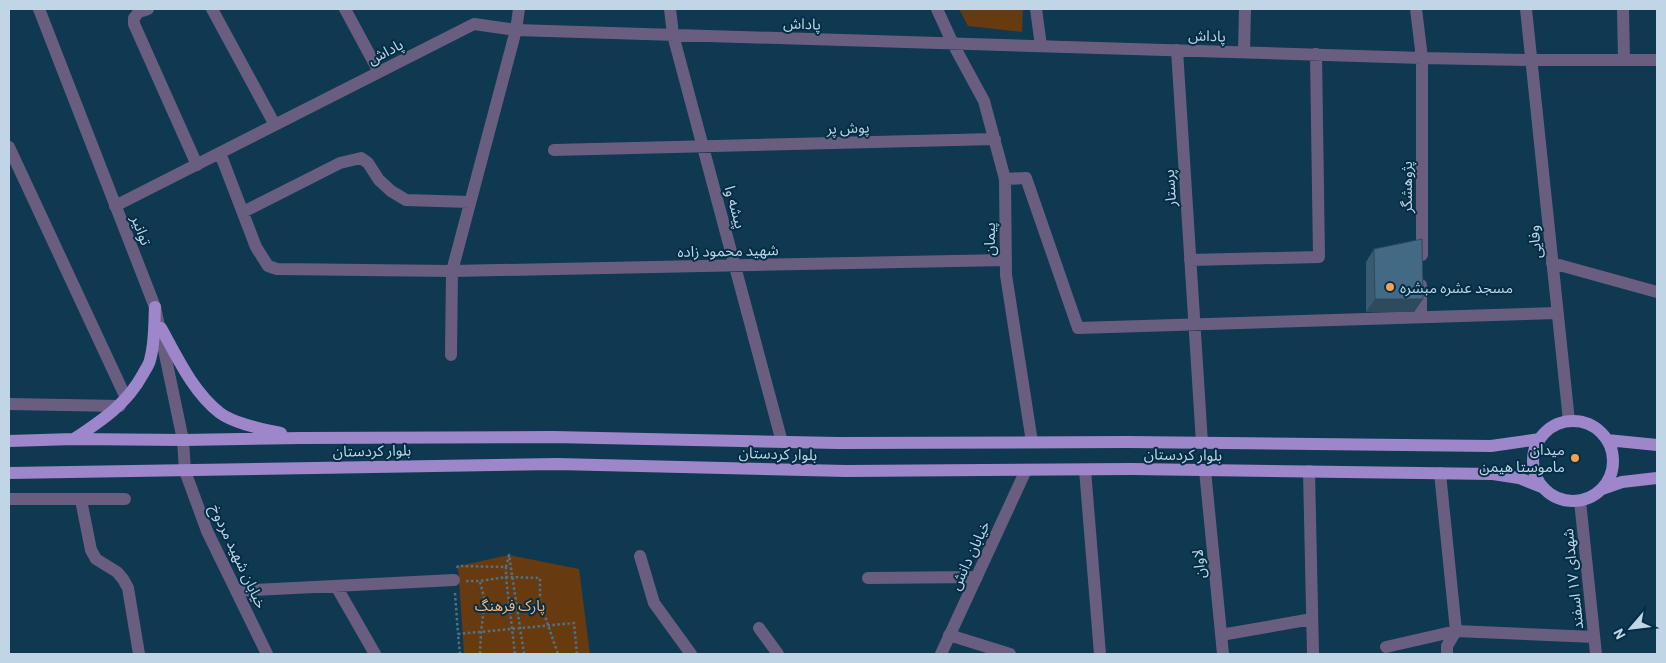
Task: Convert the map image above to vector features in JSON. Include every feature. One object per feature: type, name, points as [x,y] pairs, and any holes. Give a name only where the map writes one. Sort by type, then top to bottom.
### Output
[{"type":"main road","points":[[74,439],[98,423],[123,402],[139,381],[150,361],[154,335],[155,306]]},
{"type":"main road","points":[[161,328],[199,392],[221,413],[251,426],[301,438]]},
{"type":"main road","points":[[1569,421],[1587,424],[1598,430],[1607,440],[1612,452],[1613,465],[1610,478],[1602,489],[1592,497],[1580,501],[1567,501],[1554,496],[1544,488],[1537,478],[1534,465],[1535,452],[1540,439],[1549,430],[1569,421]]},
{"type":"main road","name":"بلوار کردستان","points":[[9,441],[74,439],[553,437],[782,442],[1491,446],[1540,439]]},
{"type":"main road","points":[[1607,440],[1657,446]]},
{"type":"main road","name":"بلوار کردستان","points":[[9,473],[558,464],[846,471],[1205,470],[1493,474],[1519,478],[1544,488]]},
{"type":"main road","points":[[1602,489],[1622,482],[1657,478]]},
{"type":"street","name":"توانیر","points":[[39,9],[155,306],[183,440],[185,471]]},
{"type":"street","points":[[148,9],[139,12],[134,18],[134,24],[197,165]]},
{"type":"street","points":[[212,9],[275,125]]},
{"type":"street","points":[[345,9],[379,72]]},
{"type":"street","points":[[451,355],[452,271],[516,30],[519,9]]},
{"type":"street","name":"پیشه وا","points":[[670,9],[672,35],[782,442]]},
{"type":"street","name":"پیمان","points":[[937,9],[984,101],[1005,179],[1006,275],[1032,442]]},
{"type":"street","points":[[1036,9],[1041,46]]},
{"type":"street","points":[[1244,52],[1245,9]]},
{"type":"street","name":"پژوهشگر","points":[[1416,9],[1422,58],[1421,317]]},
{"type":"street","name":"وفایی","points":[[1526,9],[1569,421]]},
{"type":"street","points":[[1623,9],[1624,60]]},
{"type":"street","name":"پاداش","points":[[115,206],[474,24],[516,30],[954,44],[1422,58],[1657,60]]},
{"type":"street","name":"پرستار","points":[[1177,50],[1202,443]]},
{"type":"street","points":[[1190,260],[1320,257],[1316,54]]},
{"type":"street","name":"پوش پر","points":[[554,150],[995,140]]},
{"type":"street","name":"شهید محمود زاده","points":[[220,153],[262,257],[268,266],[277,269],[452,271],[1006,260]]},
{"type":"street","points":[[9,404],[123,402],[11,155]]},
{"type":"street","points":[[243,212],[340,163],[361,158],[368,164],[379,180],[391,191],[406,200],[470,202]]},
{"type":"street","points":[[1005,179],[1026,178],[1078,328],[1557,313]]},
{"type":"street","points":[[1552,264],[1657,292]]},
{"type":"street","name":"خیابان دانش","points":[[940,654],[1026,470]]},
{"type":"street","points":[[1085,470],[1100,654]]},
{"type":"street","name":"لاوان","points":[[1205,470],[1223,654]]},
{"type":"street","name":"خیابان شهید مردوخ","points":[[185,471],[207,531],[267,654]]},
{"type":"street","points":[[1309,472],[1313,654]]},
{"type":"street","points":[[1440,473],[1456,631],[1447,646],[1447,654]]},
{"type":"street","points":[[9,500],[125,499]]},
{"type":"street","points":[[81,500],[91,550],[96,559],[117,572],[124,579],[128,588],[139,654]]},
{"type":"street","name":"شهدای ۱۷ اسفند","points":[[1580,501],[1596,654]]},
{"type":"street","points":[[640,556],[654,603],[691,654]]},
{"type":"street","points":[[868,578],[977,577]]},
{"type":"street","points":[[236,591],[454,580]]},
{"type":"street","points":[[336,586],[375,654]]},
{"type":"street","points":[[1221,635],[1312,619]]},
{"type":"street","points":[[759,628],[778,654]]},
{"type":"street","points":[[1386,647],[1456,631],[1594,637]]},
{"type":"street","points":[[949,636],[978,649],[1010,654]]},
{"type":"path","points":[[515,654],[506,577],[509,556],[524,654]]},
{"type":"path","points":[[460,654],[454,580],[458,566],[506,567]]},
{"type":"path","points":[[454,580],[480,581],[506,577],[540,578],[540,602],[558,654]]},
{"type":"path","points":[[480,581],[485,601],[480,654]]},
{"type":"path","points":[[458,634],[574,623],[577,654]]},
{"type":"green space","points":[[959,9],[1023,9],[1022,32],[968,26]]},
{"type":"green space","name":"پارک فرهنگ","points":[[509,555],[579,569],[590,654],[464,654],[458,566]]},
{"type":"building","name":"مسجد عشره مبشره","points":[[1422,239],[1423,299],[1375,299],[1374,249]]},
{"type":"place","name":"مسجد عشره مبشره","points":[[1390,287]]},
{"type":"place","name":"میدان ماموستا هیمن","points":[[1575,458]]}]
